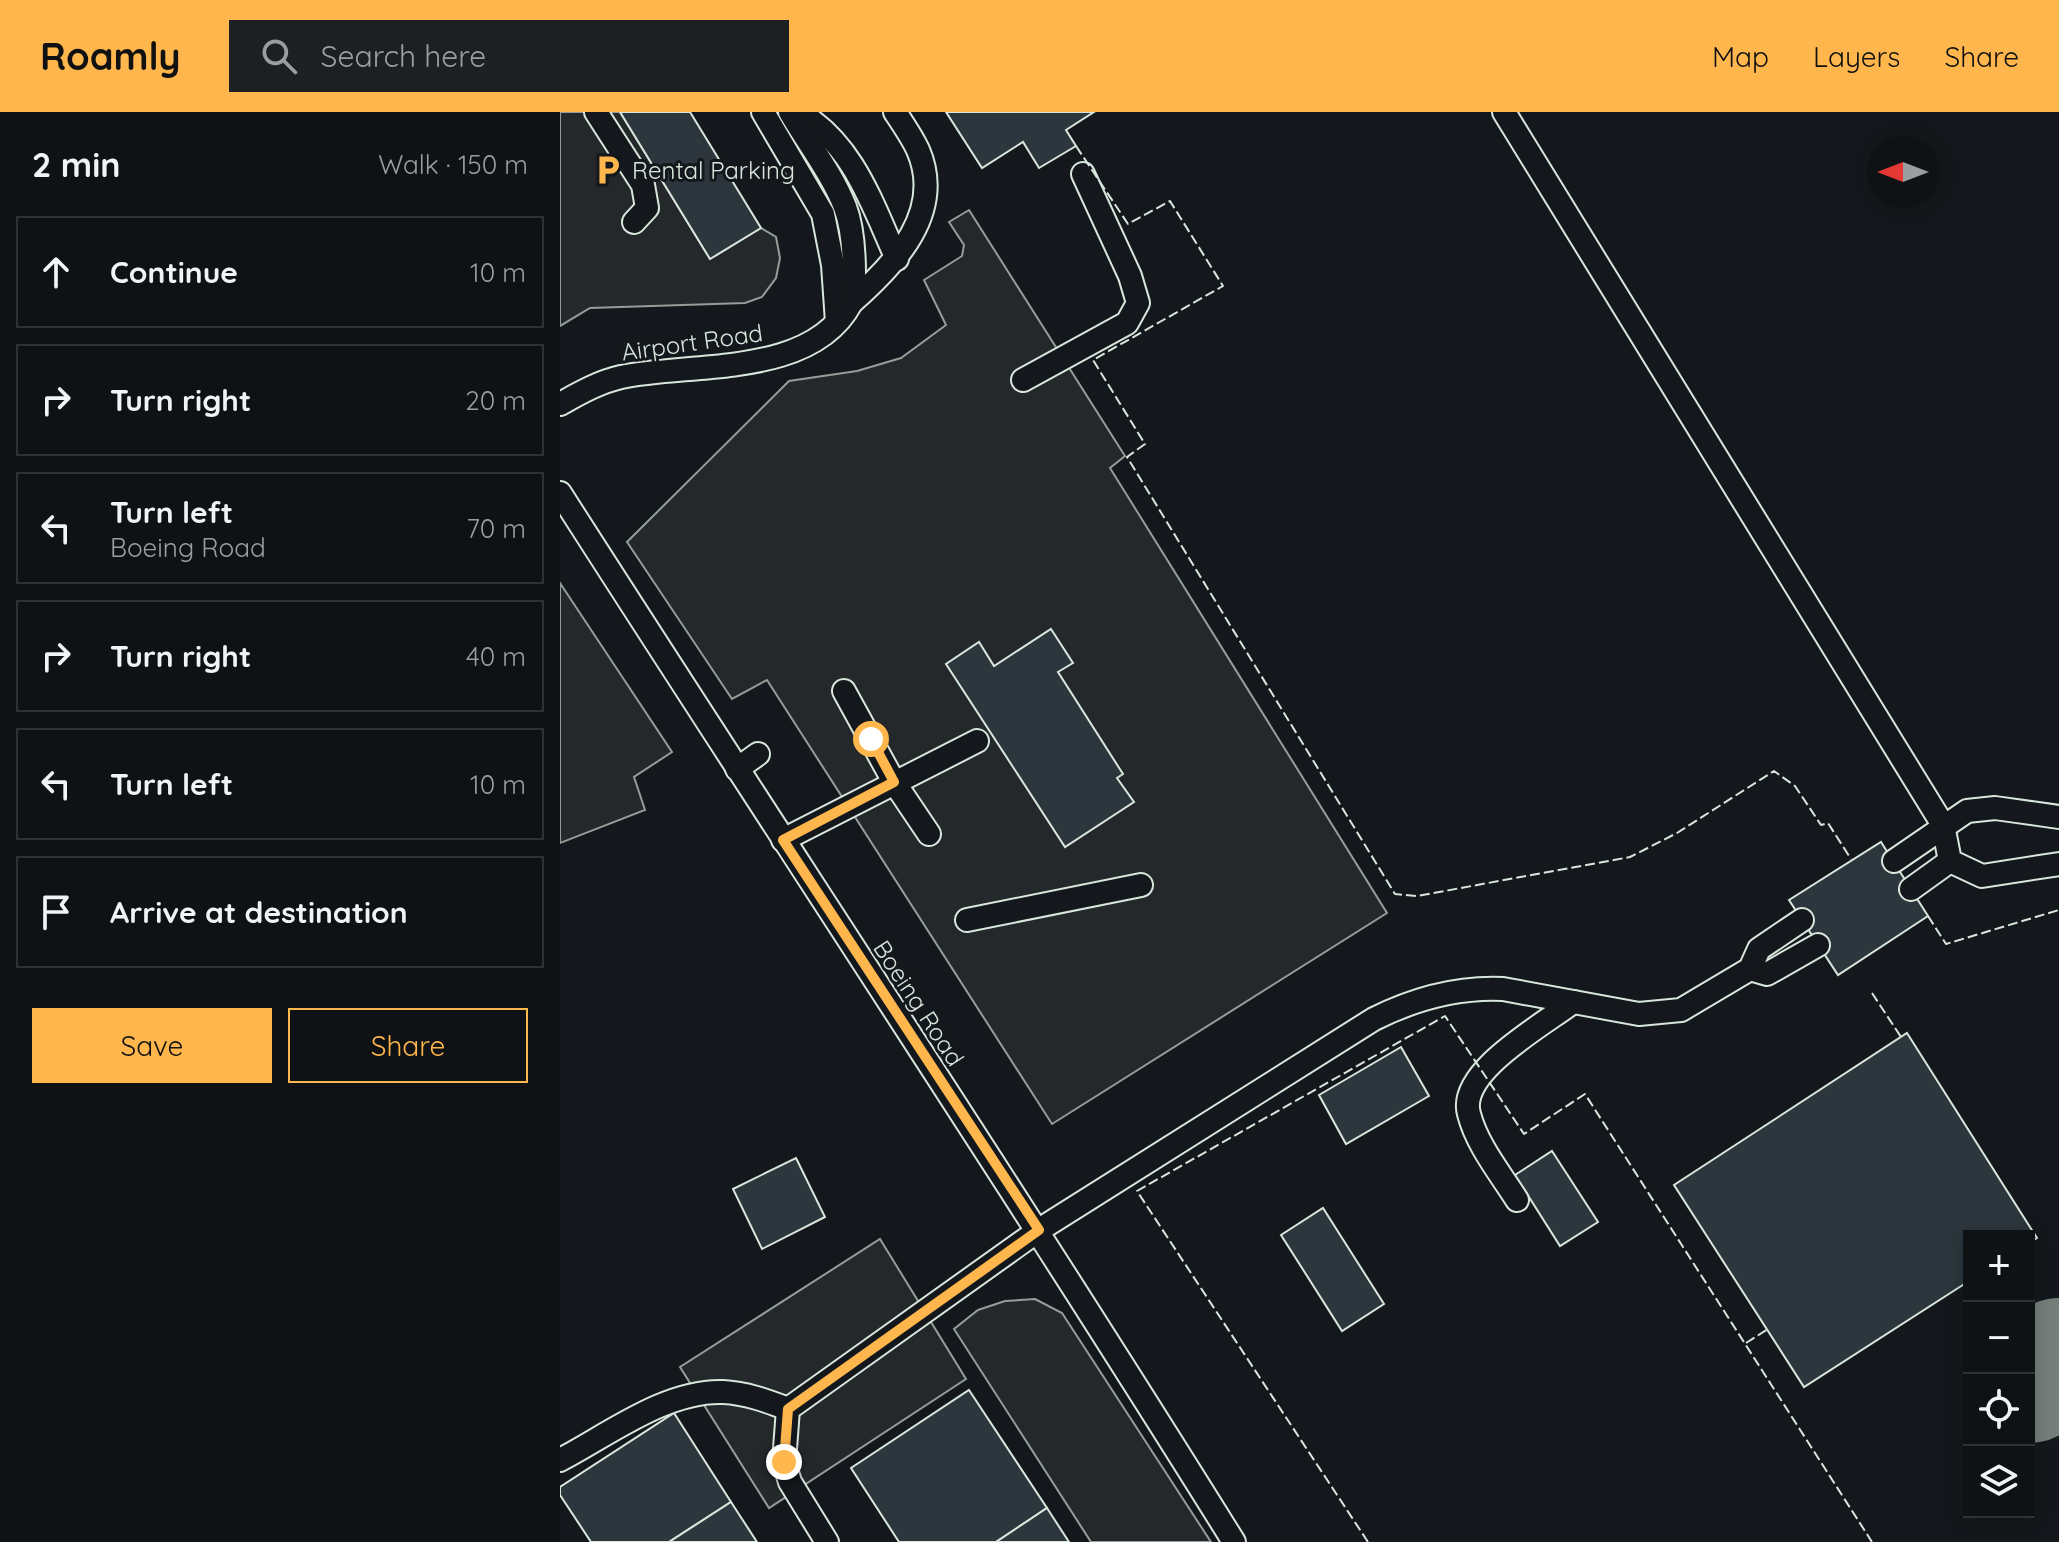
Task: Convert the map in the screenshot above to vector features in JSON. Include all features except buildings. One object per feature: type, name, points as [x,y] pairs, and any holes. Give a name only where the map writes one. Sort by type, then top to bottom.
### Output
[{"type":"lane","points":[[596,112],[643,185],[647,208],[634,222]]},
{"type":"lane","points":[[763,112],[823,214],[833,265],[837,322]]},
{"type":"lane","points":[[790,112],[846,209],[852,237],[853,301]]},
{"type":"lane","points":[[798,112],[826,129],[837,141],[865,188],[897,259]]},
{"type":"lane","name":"Airport Road","points":[[560,404],[591,387],[620,377],[730,365],[783,355],[806,346],[837,322],[853,301],[897,259],[913,234],[923,207],[925,172],[918,150],[895,112]]},
{"type":"lane","points":[[1504,112],[1943,825],[1950,861]]},
{"type":"lane","points":[[1023,380],[1127,323],[1138,303],[1130,276],[1083,174]]},
{"type":"lane","name":"Boeing Road","points":[[560,493],[926,1063],[1039,1230],[1234,1542]]},
{"type":"lane","points":[[844,691],[894,782],[929,834]]},
{"type":"lane","points":[[783,840],[977,741]]},
{"type":"lane","points":[[737,769],[758,754]]},
{"type":"lane","points":[[1894,861],[1967,811],[1995,808],[2059,817]]},
{"type":"lane","points":[[1950,861],[1982,876],[2059,864]]},
{"type":"lane","points":[[1911,889],[1950,861]]},
{"type":"lane","points":[[967,920],[1141,885]]},
{"type":"lane","points":[[788,1409],[1039,1230],[1202,1124],[1388,1012],[1433,997],[1481,988],[1615,1011],[1660,1014],[1697,1003],[1750,969],[1759,949],[1802,920]]},
{"type":"lane","points":[[1750,969],[1767,974],[1818,945]]},
{"type":"lane","points":[[1517,1200],[1469,1116],[1469,1090],[1482,1070],[1573,1002]]},
{"type":"lane","points":[[560,1460],[659,1407],[687,1397],[722,1392],[740,1394],[788,1409]]},
{"type":"lane","points":[[788,1409],[784,1462],[790,1482],[827,1542]]},
{"type":"shaded area","name":"Rental Parking","points":[[560,112],[620,112],[710,259],[761,228],[776,237],[780,258],[776,278],[762,297],[745,303],[590,308],[560,326]]},
{"type":"shaded area","points":[[969,210],[1125,456],[1110,468],[1387,913],[1052,1124],[767,680],[732,699],[627,542],[789,381],[857,371],[901,358],[946,325],[924,280],[962,256],[964,245],[949,222]]},
{"type":"shaded area","points":[[560,583],[672,752],[634,777],[645,810],[560,843]]},
{"type":"shaded area","points":[[880,1239],[966,1379],[769,1508],[680,1367]]},
{"type":"shaded area","points":[[1035,1299],[1062,1313],[1211,1542],[1091,1542],[954,1329],[978,1310],[1005,1301]]},
{"type":"taxiway","points":[[2035,1376],[2059,1361]]},
{"type":"fence","points":[[1076,146],[1128,224],[1170,201],[1223,286],[1093,360],[1145,444],[1127,457],[1395,894],[1417,896],[1630,857],[1677,833],[1774,771],[1795,786],[1821,825],[1828,823],[1851,859]]},
{"type":"fence","points":[[1928,916],[1946,944],[2059,910]]},
{"type":"fence","points":[[1872,993],[1901,1037]]},
{"type":"fence","points":[[1368,1542],[1137,1191],[1445,1016],[1524,1134],[1585,1094],[1872,1542]]},
{"type":"fence","points":[[1746,1343],[1768,1329]]},
{"type":"place","name":"Rental Parking","points":[[608,170]]},
{"type":"route","points":[[784,1462],[788,1409],[1039,1230],[934,1076],[783,840],[894,782],[871,739]]}]
